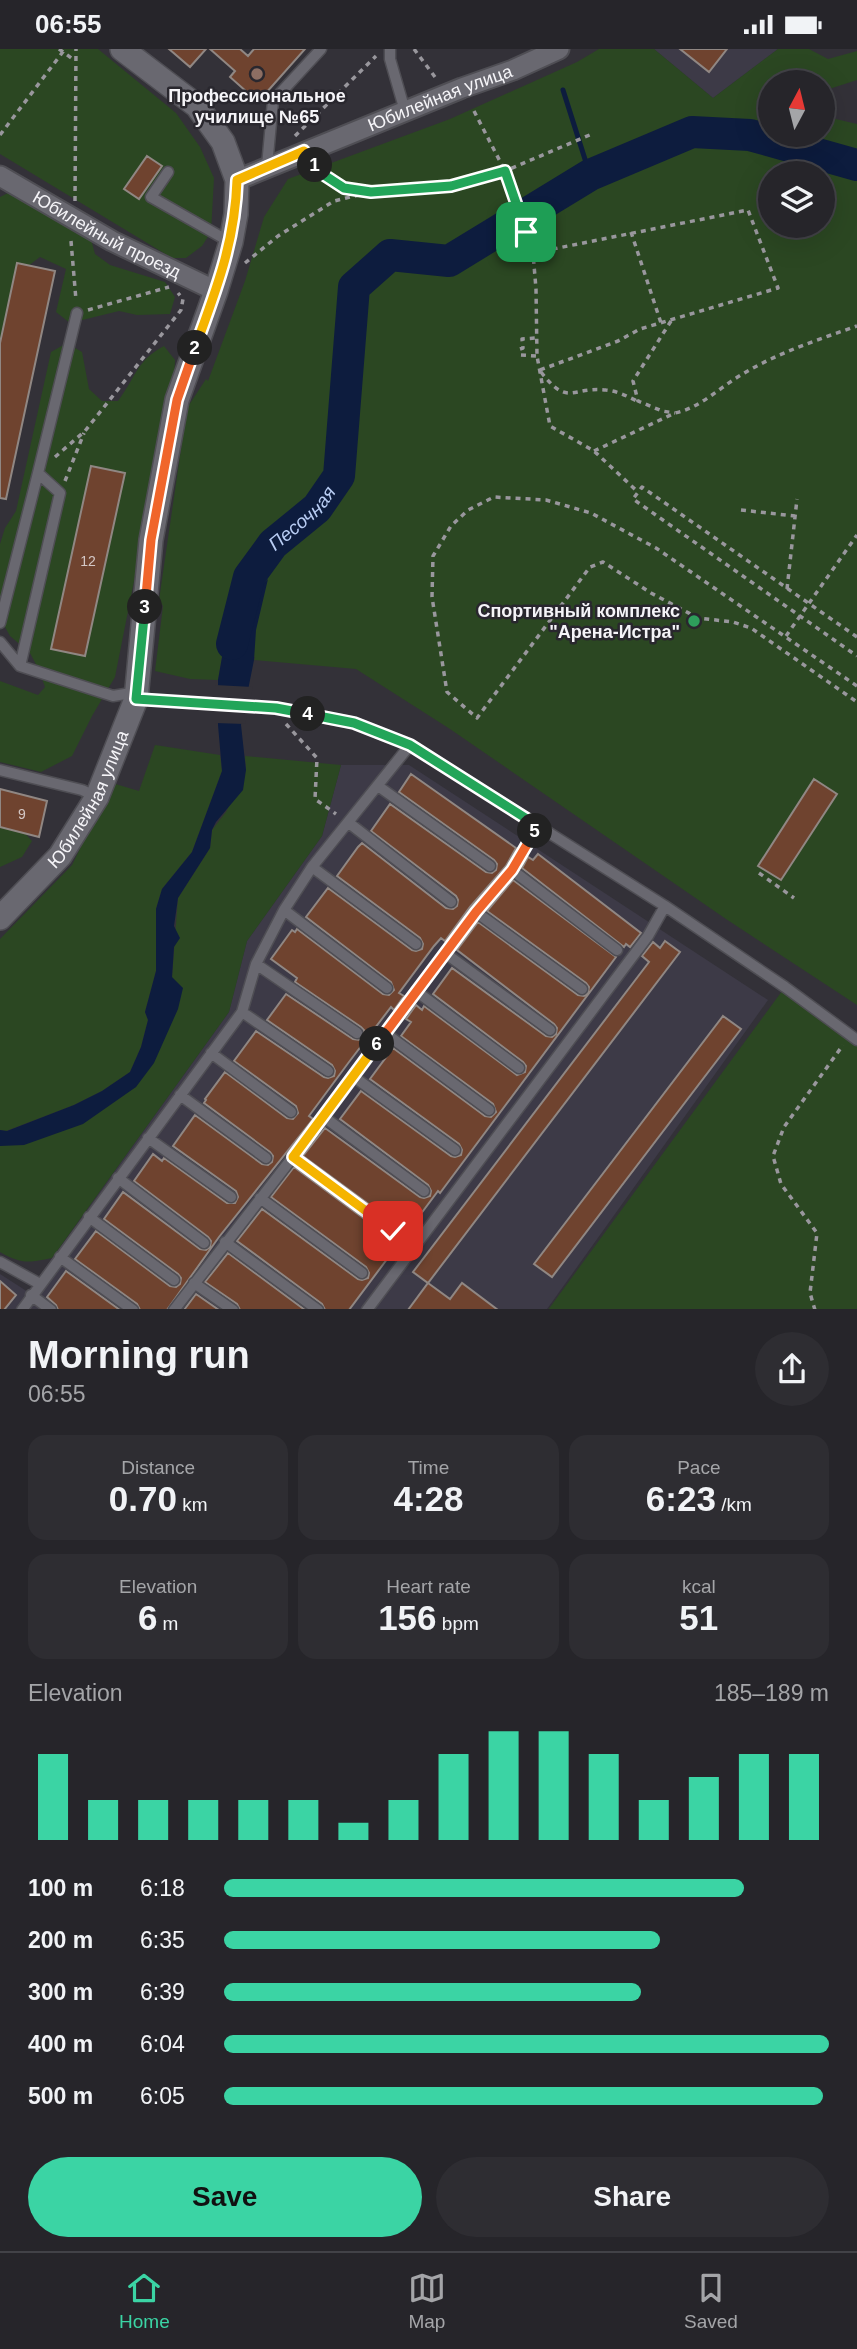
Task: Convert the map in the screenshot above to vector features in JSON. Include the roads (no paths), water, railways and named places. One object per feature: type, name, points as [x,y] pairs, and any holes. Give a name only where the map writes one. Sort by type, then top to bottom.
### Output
[{"type":"street","points":[[122,49],[197,106],[223,142],[237,180]]},
{"type":"street","name":"Юбилейная улица","points":[[6,907],[60,856],[97,797],[137,696],[151,540],[177,400],[231,242],[236,214],[237,180],[267,166],[296,147],[513,71],[559,49]]},
{"type":"street","name":"Юбилейный проезд","points":[[0,176],[112,241],[216,291]]},
{"type":"lane","points":[[267,166],[274,101],[321,49]]},
{"type":"lane","points":[[390,49],[390,59],[405,111]]},
{"type":"lane","points":[[167,172],[151,197],[231,242]]},
{"type":"lane","points":[[0,623],[77,313]]},
{"type":"lane","points":[[20,666],[60,493],[38,473]]},
{"type":"lane","points":[[0,642],[20,666],[113,696],[276,708],[354,723],[410,745],[665,906],[854,1037]]},
{"type":"lane","points":[[23,1309],[242,1012],[256,964],[284,910],[312,867],[410,745]]},
{"type":"lane","points":[[0,770],[82,790],[97,797]]},
{"type":"lane","points":[[379,786],[490,866]]},
{"type":"lane","points":[[349,823],[451,902]]},
{"type":"lane","points":[[175,1309],[324,1117],[476,912],[512,870],[538,826]]},
{"type":"lane","points":[[312,867],[416,944]]},
{"type":"lane","points":[[512,870],[617,950]]},
{"type":"lane","points":[[368,1309],[648,936],[665,906]]},
{"type":"lane","points":[[284,910],[387,988]]},
{"type":"lane","points":[[476,912],[582,989]]},
{"type":"lane","points":[[445,953],[550,1030]]},
{"type":"lane","points":[[256,964],[357,1033]]},
{"type":"lane","points":[[416,991],[519,1068]]},
{"type":"lane","points":[[242,1012],[328,1071]]},
{"type":"lane","points":[[385,1033],[489,1110]]},
{"type":"lane","points":[[211,1053],[291,1111]]},
{"type":"lane","points":[[354,1077],[455,1150]]},
{"type":"lane","points":[[180,1095],[266,1158]]},
{"type":"lane","points":[[324,1117],[424,1191]]},
{"type":"lane","points":[[148,1138],[231,1196]]},
{"type":"lane","points":[[293,1157],[393,1231]]},
{"type":"lane","points":[[118,1178],[204,1243]]},
{"type":"lane","points":[[260,1198],[362,1273]]},
{"type":"lane","points":[[89,1217],[174,1280]]},
{"type":"lane","points":[[225,1242],[317,1309]]},
{"type":"lane","points":[[60,1257],[132,1309]]},
{"type":"lane","points":[[0,1262],[40,1283]]},
{"type":"lane","points":[[194,1283],[232,1309]]},
{"type":"lane","points":[[31,1295],[50,1309]]},
{"type":"water","points":[[268,579],[256,630],[254,660],[241,725],[246,770],[243,790],[216,822],[210,848],[178,898],[174,926],[180,938],[174,947],[172,977],[183,988],[178,1009],[154,1063],[136,1087],[83,1124],[24,1145],[0,1146],[0,1130],[7,1131],[74,1105],[102,1091],[130,1072],[141,1047],[148,1020],[145,1012],[156,971],[156,909],[162,889],[192,852],[222,771],[218,680],[225,640],[234,610]]},
{"type":"waterway","points":[[563,90],[590,175]]},
{"type":"waterway","name":"Песочная","points":[[232,644],[249,577],[273,544],[317,508],[339,476],[354,287],[390,255],[449,261],[590,175],[692,132],[750,135],[857,165]]},
{"type":"place","name":"Профессиональное училище №65","points":[[257,74]]},
{"type":"place","name":"Спортивный комплекс \"Арена-Истра\"","points":[[694,621]]}]
